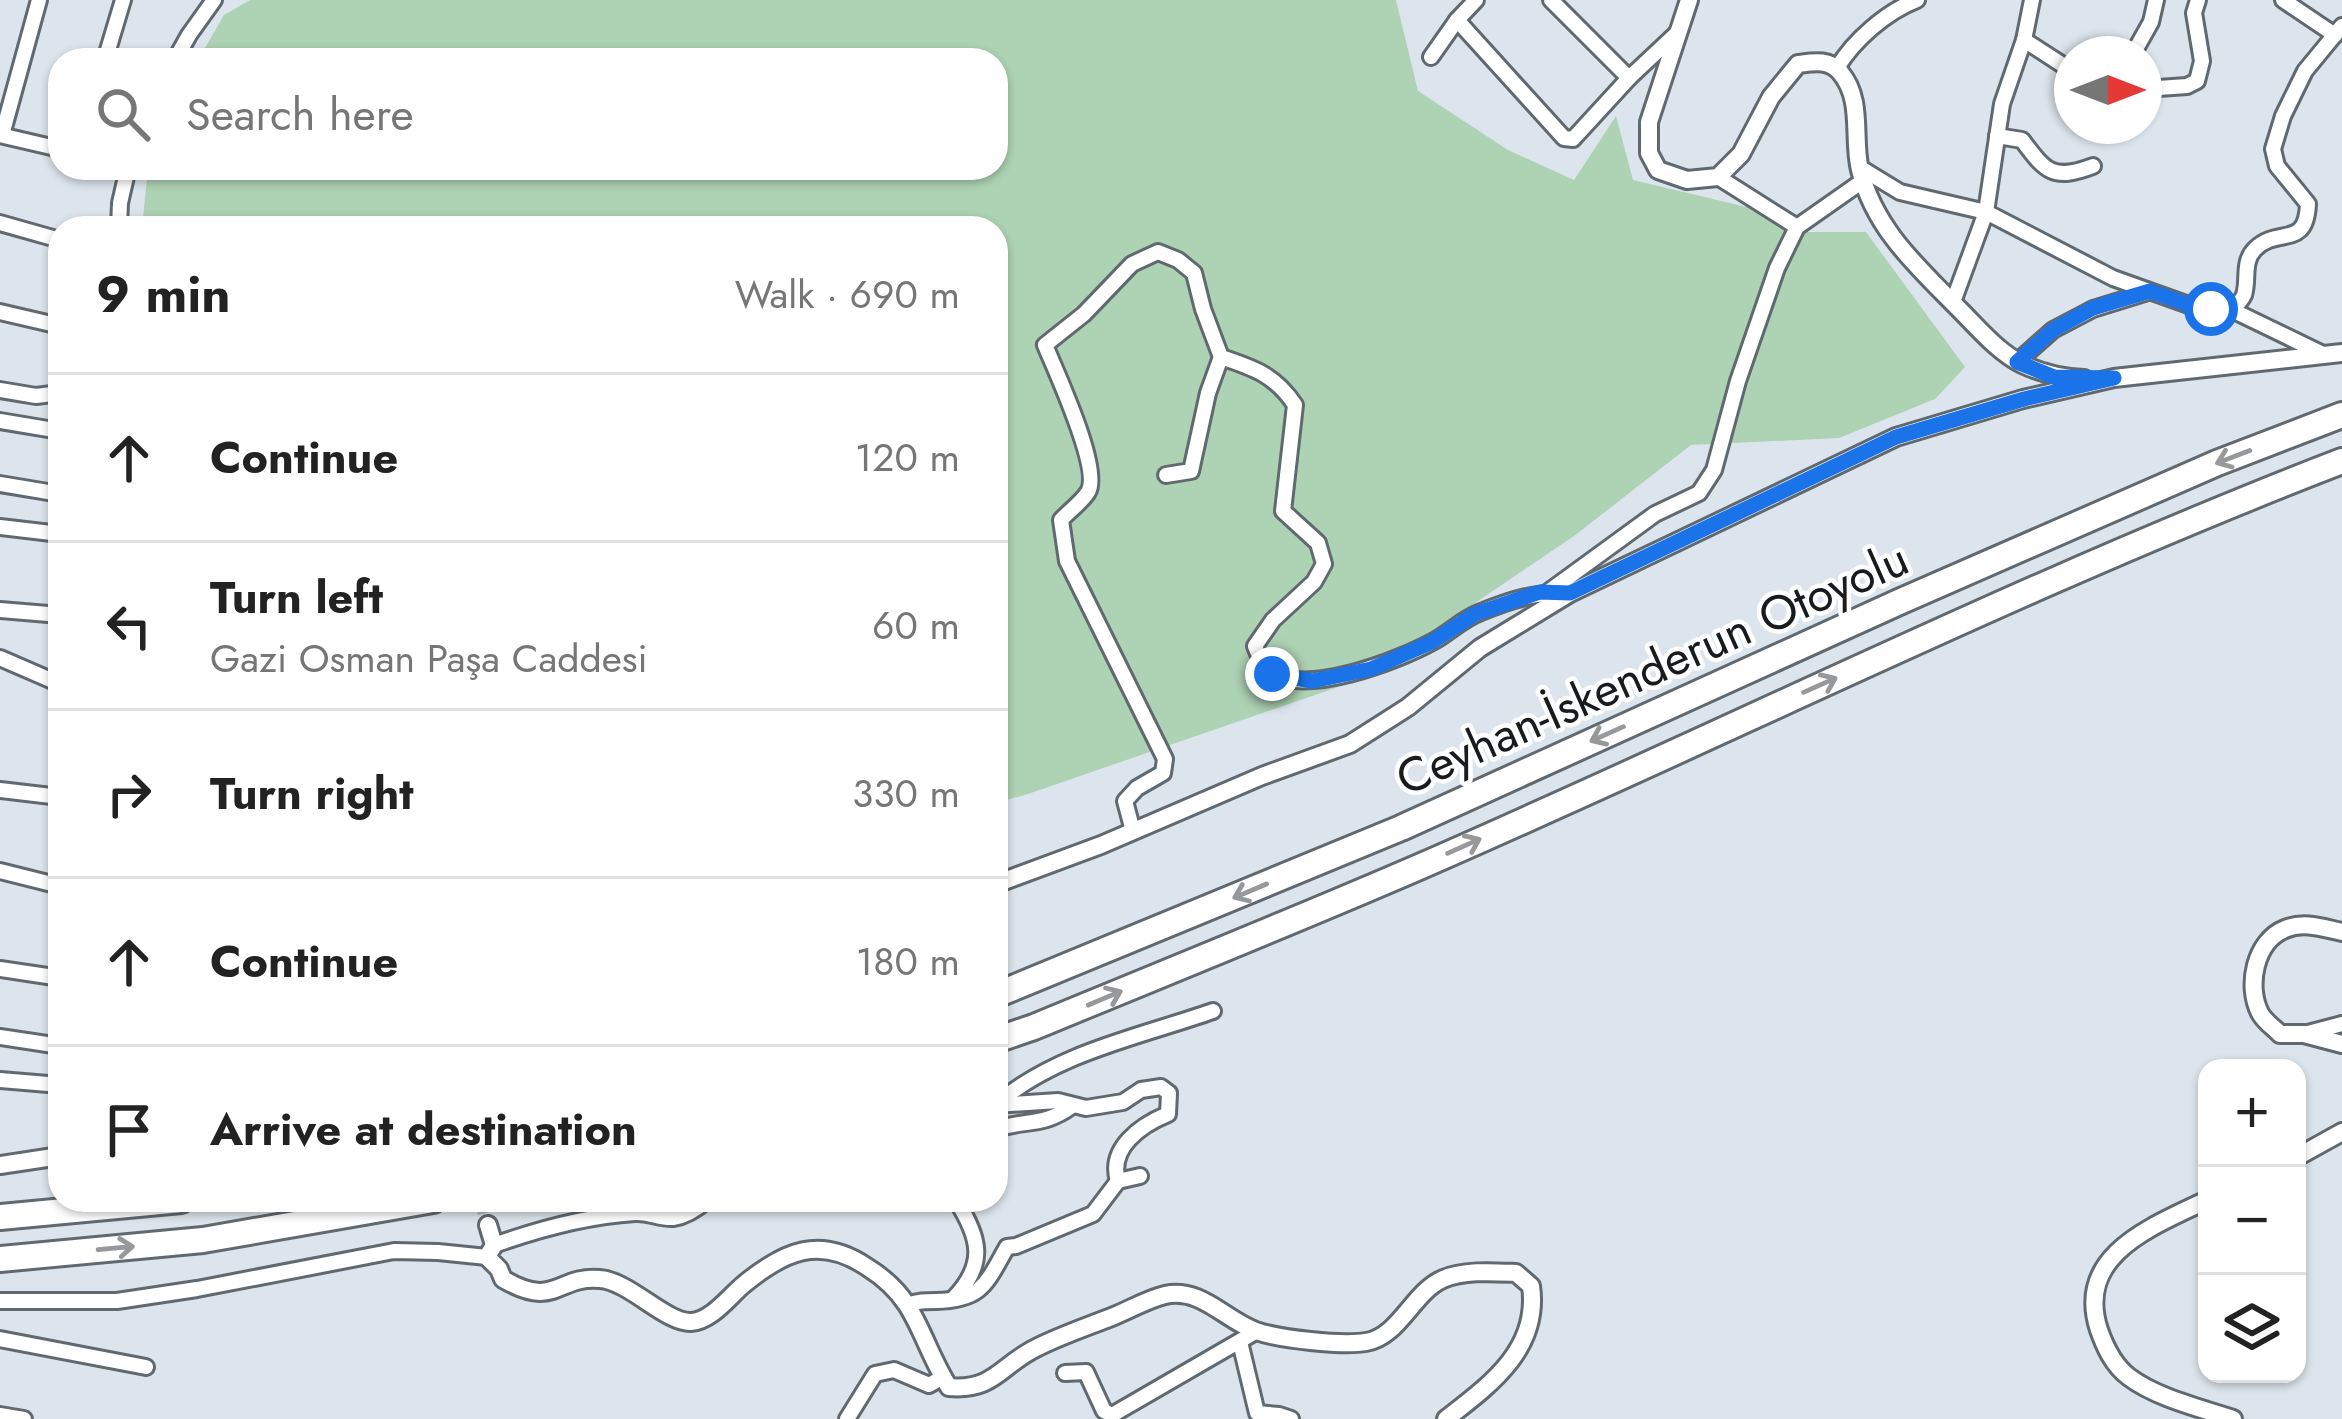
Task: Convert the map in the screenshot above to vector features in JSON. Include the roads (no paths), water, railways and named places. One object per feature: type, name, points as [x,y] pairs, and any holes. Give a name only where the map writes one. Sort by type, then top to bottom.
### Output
[{"type":"highway","name":"Ceyhan-İskenderun Otoyolu","points":[[1008,990],[1401,828],[1899,602],[2217,463],[2342,415]]},
{"type":"highway","name":"Ceyhan-İskenderun Otoyolu","points":[[1008,1036],[1419,867],[1917,640],[2234,502],[2342,461]]},
{"type":"highway","points":[[0,1217],[53,1212]]},
{"type":"highway","points":[[0,1259],[203,1240],[364,1212]]},
{"type":"street","points":[[39,0],[1,135],[48,146]]},
{"type":"street","points":[[109,48],[123,0]]},
{"type":"street","points":[[181,48],[214,0]]},
{"type":"street","points":[[1431,57],[1476,0]]},
{"type":"street","points":[[1551,0],[1629,78]]},
{"type":"street","points":[[1689,0],[1648,122],[1649,153],[1658,170],[1687,180],[1718,177],[1797,227]]},
{"type":"street","points":[[1838,68],[1848,50],[1898,7],[1917,0]]},
{"type":"street","points":[[1953,302],[1986,212],[2002,104],[2032,0]]},
{"type":"street","points":[[2143,36],[2156,0]]},
{"type":"street","points":[[2162,88],[2197,81],[2202,61],[2194,13],[2198,0]]},
{"type":"street","points":[[2232,310],[2244,298],[2247,264],[2256,248],[2297,234],[2307,220],[2308,203],[2277,166],[2272,149],[2305,71],[2338,30],[2283,0]]},
{"type":"street","points":[[1457,20],[1564,138],[1573,139],[1678,32]]},
{"type":"street","points":[[2024,40],[2054,59]]},
{"type":"street","points":[[1718,177],[1741,154],[1771,97],[1798,64],[1820,61],[1838,68],[1847,83],[1858,120],[1861,174],[1876,214],[1906,257],[2017,362],[2054,377],[2114,378],[2335,355]]},
{"type":"street","points":[[1997,136],[2021,140],[2051,172],[2068,175],[2093,166]]},
{"type":"street","points":[[1861,174],[1900,192],[1986,212],[2113,278],[2200,309],[2232,310],[2335,355]]},
{"type":"street","points":[[1547,592],[1654,514],[1699,493],[1714,470],[1738,381],[1777,268],[1797,227],[1861,174]]},
{"type":"street","points":[[119,216],[125,180]]},
{"type":"street","points":[[0,223],[48,237]]},
{"type":"street","points":[[1133,831],[1125,801],[1163,773],[1165,759],[1066,561],[1060,520],[1090,490],[1092,472],[1045,345],[1084,314],[1132,264],[1159,252],[1194,273],[1221,357],[1191,471],[1166,475]]},
{"type":"street","points":[[2017,362],[2053,330],[2093,308],[2150,291]]},
{"type":"street","points":[[0,312],[48,323]]},
{"type":"street","points":[[1221,357],[1281,383],[1295,405],[1283,511],[1318,543],[1324,564],[1314,583],[1273,620],[1255,646],[1272,674],[1312,681],[1371,669],[1432,642],[1475,614],[1540,592],[1570,593]]},
{"type":"street","points":[[1008,879],[1350,744],[1408,706],[1480,648],[1570,593],[1896,437],[2114,378]]},
{"type":"street","points":[[0,390],[48,394]]},
{"type":"street","points":[[0,421],[48,429]]},
{"type":"street","points":[[0,484],[48,492]]},
{"type":"street","points":[[0,527],[48,533]]},
{"type":"street","points":[[0,610],[48,614]]},
{"type":"street","points":[[0,658],[48,678]]},
{"type":"street","points":[[0,790],[48,796]]},
{"type":"street","points":[[0,871],[48,883]]},
{"type":"street","points":[[2342,932],[2305,925],[2283,929],[2266,943],[2255,966],[2254,993],[2261,1015],[2280,1034],[2304,1034],[2342,1024]]},
{"type":"street","points":[[0,969],[48,976]]},
{"type":"street","points":[[1008,1094],[1101,1046],[1213,1011]]},
{"type":"street","points":[[2304,1034],[2342,1044]]},
{"type":"street","points":[[0,1037],[48,1044]]},
{"type":"street","points":[[0,1080],[48,1084]]},
{"type":"street","points":[[1008,1104],[1058,1102],[1085,1108],[1123,1102],[1141,1090],[1161,1087],[1169,1094],[1168,1114],[1136,1131],[1127,1142],[1115,1171],[1118,1181]]},
{"type":"street","points":[[1008,1125],[1053,1120],[1072,1106]]},
{"type":"street","points":[[2306,1152],[2342,1132]]},
{"type":"street","points":[[0,1166],[48,1158]]},
{"type":"street","points":[[907,1305],[970,1298],[986,1285],[1006,1247],[1093,1214],[1118,1181],[1140,1176]]},
{"type":"street","points":[[2198,1204],[2144,1231],[2115,1253],[2104,1267],[2096,1320],[2103,1343],[2131,1379],[2196,1413],[2233,1419]]},
{"type":"street","points":[[0,1301],[117,1301],[394,1251],[490,1251],[532,1231],[597,1217],[642,1212],[672,1218],[692,1212]]},
{"type":"street","points":[[953,1299],[968,1284],[976,1262],[976,1240],[964,1212]]},
{"type":"street","points":[[488,1225],[490,1251],[503,1279],[534,1293],[600,1279],[622,1286],[679,1320],[692,1322],[722,1306],[789,1254],[814,1249],[848,1254],[887,1280],[907,1305],[949,1387],[970,1389],[1033,1349],[1168,1294],[1195,1295],[1257,1331],[1317,1341],[1369,1342],[1388,1331],[1442,1279],[1516,1273],[1531,1286],[1534,1310],[1525,1337],[1500,1376],[1446,1419]]},
{"type":"street","points":[[1132,1419],[1155,1389],[1257,1331]]},
{"type":"street","points":[[0,1339],[146,1367]]},
{"type":"street","points":[[1240,1342],[1257,1412],[1291,1419]]},
{"type":"street","points":[[847,1419],[875,1375],[894,1370],[929,1385],[943,1378]]},
{"type":"street","points":[[1065,1373],[1085,1372],[1104,1411],[1112,1414],[1147,1397]]},
{"type":"street","points":[[0,1415],[24,1419]]},
{"type":"tunnel","points":[[484,1212],[488,1225]]}]
